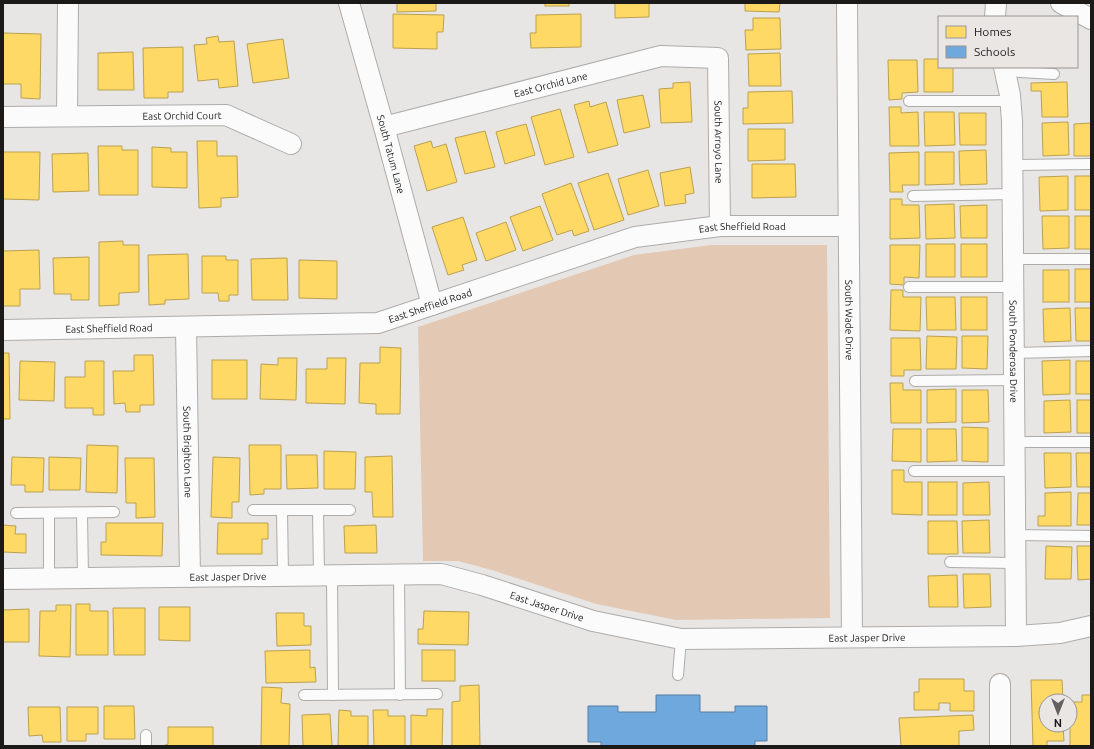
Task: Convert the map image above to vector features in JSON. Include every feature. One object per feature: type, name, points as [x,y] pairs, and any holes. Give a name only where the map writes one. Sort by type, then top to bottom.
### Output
[{"type":"street","points":[[3,117],[67,116],[68,3]]},
{"type":"street","name":"South Tatum Lane","points":[[348,3],[384,127],[432,305]]},
{"type":"street","name":"South Wade Drive","points":[[847,3],[847,226],[852,637]]},
{"type":"street","points":[[995,16],[996,3]]},
{"type":"street","points":[[1061,3],[1091,19]]},
{"type":"street","name":"East Orchid Lane","points":[[384,127],[661,56],[718,58]]},
{"type":"street","name":"South Arroyo Lane","points":[[718,58],[720,226]]},
{"type":"street","name":"South Ponderosa Drive","points":[[1004,69],[1010,101],[1012,165],[1016,636]]},
{"type":"street","name":"East Orchid Court","points":[[67,116],[226,115],[291,144]]},
{"type":"street","name":"East Sheffield Road","points":[[3,330],[378,323],[635,236],[720,226],[847,226]]},
{"type":"street","name":"South Brighton Lane","points":[[186,327],[190,576]]},
{"type":"street","name":"East Jasper Drive","points":[[3,579],[441,574],[482,585],[593,621],[681,639],[1016,636],[1060,633],[1091,626]]},
{"type":"street","points":[[1000,684],[1000,746]]},
{"type":"lane","points":[[1004,69],[1054,74]]},
{"type":"lane","points":[[909,101],[1010,101]]},
{"type":"lane","points":[[1012,165],[1091,164]]},
{"type":"lane","points":[[912,196],[1012,194]]},
{"type":"lane","points":[[1012,259],[1091,259]]},
{"type":"lane","points":[[909,287],[1013,287]]},
{"type":"lane","points":[[1014,353],[1091,351]]},
{"type":"lane","points":[[914,381],[1014,380]]},
{"type":"lane","points":[[1014,442],[1091,442]]},
{"type":"lane","points":[[914,471],[1015,471]]},
{"type":"lane","points":[[254,510],[350,510]]},
{"type":"lane","points":[[282,510],[283,576]]},
{"type":"lane","points":[[318,510],[326,575],[333,695]]},
{"type":"lane","points":[[16,513],[114,512]]},
{"type":"lane","points":[[49,513],[49,579]]},
{"type":"lane","points":[[82,513],[83,578]]},
{"type":"lane","points":[[1015,535],[1091,536]]},
{"type":"lane","points":[[950,562],[1015,563]]},
{"type":"lane","points":[[399,574],[400,695]]},
{"type":"lane","points":[[678,675],[681,639]]},
{"type":"lane","points":[[304,695],[437,694]]},
{"type":"lane","points":[[146,735],[146,746]]},
{"type":"shaded area","points":[[711,245],[827,245],[830,618],[676,620],[596,604],[495,571],[458,561],[423,561],[418,327],[634,255]]},
{"type":"building: Homes","points":[[397,3],[436,3],[436,11],[397,12]]},
{"type":"building: Homes","points":[[545,3],[569,3],[569,6],[545,6]]},
{"type":"building: Homes","points":[[615,3],[649,3],[649,17],[615,18]]},
{"type":"building: Homes","points":[[745,3],[780,3],[779,12],[745,11]]},
{"type":"building: Homes","points":[[393,14],[444,15],[443,32],[437,32],[437,49],[393,48]]},
{"type":"building: Homes","points":[[581,14],[581,47],[531,48],[530,33],[536,33],[536,15]]},
{"type":"building: Homes","points":[[753,18],[780,18],[781,49],[746,50],[745,30],[753,30]]},
{"type":"building: Homes","points":[[3,33],[41,34],[40,99],[21,98],[21,84],[3,84]]},
{"type":"building: Homes","points":[[218,36],[219,42],[234,41],[238,86],[219,88],[218,79],[198,81],[194,45],[207,44],[206,38]]},
{"type":"building: Homes","points":[[283,39],[289,78],[253,83],[247,44]]},
{"type":"building: Homes","points":[[183,47],[183,92],[168,92],[168,98],[144,98],[143,48]]},
{"type":"building: Homes","points":[[133,52],[134,90],[98,90],[98,53]]},
{"type":"building: Homes","points":[[780,53],[781,86],[749,86],[748,54]]},
{"type":"building: Homes","points":[[924,59],[938,59],[938,68],[953,68],[953,92],[924,92]]},
{"type":"building: Homes","points":[[888,60],[917,60],[918,92],[902,93],[902,99],[889,100]]},
{"type":"building: Homes","points":[[690,82],[692,122],[661,123],[659,89],[673,88],[673,83]]},
{"type":"building: Homes","points":[[1067,82],[1068,117],[1042,117],[1041,91],[1031,91],[1031,83]]},
{"type":"building: Homes","points":[[792,91],[793,123],[743,124],[743,108],[748,108],[748,92]]},
{"type":"building: Homes","points":[[643,95],[650,127],[624,133],[617,100]]},
{"type":"building: Homes","points":[[589,101],[590,107],[606,102],[618,145],[588,153],[574,105]]},
{"type":"building: Homes","points":[[889,107],[901,107],[901,113],[918,112],[919,146],[890,146]]},
{"type":"building: Homes","points":[[560,109],[574,157],[545,165],[531,117]]},
{"type":"building: Homes","points":[[924,112],[954,112],[955,145],[925,146]]},
{"type":"building: Homes","points":[[959,113],[986,113],[986,145],[960,145]]},
{"type":"building: Homes","points":[[1068,122],[1069,155],[1043,156],[1042,123]]},
{"type":"building: Homes","points":[[1091,123],[1091,156],[1074,156],[1074,124]]},
{"type":"building: Homes","points":[[526,124],[535,155],[505,164],[496,132]]},
{"type":"building: Homes","points":[[748,129],[785,129],[785,160],[748,161]]},
{"type":"building: Homes","points":[[485,131],[495,167],[465,174],[455,138]]},
{"type":"building: Homes","points":[[197,141],[217,141],[217,156],[237,156],[238,197],[221,198],[221,207],[199,208]]},
{"type":"building: Homes","points":[[431,141],[433,148],[446,144],[457,182],[427,191],[414,146]]},
{"type":"building: Homes","points":[[98,146],[122,146],[122,150],[138,150],[138,195],[99,195]]},
{"type":"building: Homes","points":[[152,147],[171,148],[171,152],[187,152],[187,188],[152,187]]},
{"type":"building: Homes","points":[[986,150],[987,184],[960,185],[959,151]]},
{"type":"building: Homes","points":[[3,152],[40,152],[39,200],[3,199]]},
{"type":"building: Homes","points":[[919,152],[919,185],[902,185],[903,192],[890,192],[889,153]]},
{"type":"building: Homes","points":[[925,152],[954,152],[954,184],[925,185]]},
{"type":"building: Homes","points":[[88,153],[89,191],[53,192],[52,154]]},
{"type":"building: Homes","points":[[752,164],[795,164],[796,197],[752,198]]},
{"type":"building: Homes","points":[[690,167],[694,193],[685,195],[686,203],[665,206],[660,173]]},
{"type":"building: Homes","points":[[648,170],[659,206],[628,215],[618,179]]},
{"type":"building: Homes","points":[[608,173],[624,220],[594,230],[578,183]]},
{"type":"building: Homes","points":[[1068,176],[1068,210],[1040,211],[1039,177]]},
{"type":"building: Homes","points":[[1075,176],[1091,176],[1091,210],[1075,210]]},
{"type":"building: Homes","points":[[571,183],[589,231],[574,236],[572,230],[557,235],[542,194]]},
{"type":"building: Homes","points":[[890,199],[902,199],[902,205],[919,205],[920,238],[890,239]]},
{"type":"building: Homes","points":[[954,204],[955,238],[926,239],[925,205]]},
{"type":"building: Homes","points":[[987,205],[987,238],[961,238],[960,206]]},
{"type":"building: Homes","points":[[540,206],[553,240],[523,251],[510,217]]},
{"type":"building: Homes","points":[[1042,216],[1069,216],[1069,248],[1043,249]]},
{"type":"building: Homes","points":[[1075,216],[1091,216],[1091,249],[1075,249]]},
{"type":"building: Homes","points":[[463,217],[477,260],[462,265],[464,270],[448,275],[432,227]]},
{"type":"building: Homes","points":[[506,222],[516,250],[486,261],[476,233]]},
{"type":"building: Homes","points":[[123,241],[123,245],[139,245],[139,292],[119,293],[119,305],[99,306],[99,242]]},
{"type":"building: Homes","points":[[926,244],[955,244],[955,277],[926,277]]},
{"type":"building: Homes","points":[[961,244],[987,244],[987,277],[961,277]]},
{"type":"building: Homes","points":[[890,245],[920,245],[919,278],[904,277],[904,285],[890,284]]},
{"type":"building: Homes","points":[[39,250],[40,289],[20,289],[20,306],[3,306],[3,251]]},
{"type":"building: Homes","points":[[188,254],[189,299],[165,300],[165,304],[149,305],[148,255]]},
{"type":"building: Homes","points":[[202,256],[226,256],[226,260],[238,260],[238,295],[229,295],[229,301],[219,301],[218,293],[202,293]]},
{"type":"building: Homes","points":[[89,257],[89,300],[71,300],[71,294],[54,294],[53,258]]},
{"type":"building: Homes","points":[[287,258],[288,300],[252,300],[251,259]]},
{"type":"building: Homes","points":[[299,260],[337,261],[337,299],[299,298]]},
{"type":"building: Homes","points":[[1075,269],[1091,269],[1091,302],[1075,302]]},
{"type":"building: Homes","points":[[1043,270],[1069,270],[1069,302],[1043,302]]},
{"type":"building: Homes","points":[[891,290],[903,290],[903,297],[921,297],[920,331],[890,330]]},
{"type":"building: Homes","points":[[926,297],[955,297],[956,330],[927,330]]},
{"type":"building: Homes","points":[[961,297],[987,297],[987,330],[961,330]]},
{"type":"building: Homes","points":[[1070,308],[1071,341],[1044,342],[1043,309]]},
{"type":"building: Homes","points":[[1075,308],[1091,308],[1091,341],[1076,341]]},
{"type":"building: Homes","points":[[927,336],[957,337],[956,369],[926,369]]},
{"type":"building: Homes","points":[[962,336],[988,336],[987,369],[962,368]]},
{"type":"building: Homes","points":[[891,338],[920,338],[921,370],[904,370],[904,376],[891,376]]},
{"type":"building: Homes","points":[[380,347],[401,348],[400,414],[376,414],[376,404],[359,403],[360,363],[380,363]]},
{"type":"building: Homes","points":[[3,353],[9,353],[10,419],[3,419]]},
{"type":"building: Homes","points":[[134,355],[153,355],[154,405],[140,405],[140,412],[126,412],[125,403],[114,404],[113,371],[134,371]]},
{"type":"building: Homes","points":[[278,358],[297,358],[296,400],[260,399],[261,364],[278,365]]},
{"type":"building: Homes","points":[[327,358],[346,358],[345,404],[306,403],[306,369],[327,369]]},
{"type":"building: Homes","points":[[212,360],[247,360],[247,399],[212,399]]},
{"type":"building: Homes","points":[[1070,360],[1070,394],[1043,395],[1042,361]]},
{"type":"building: Homes","points":[[20,361],[55,362],[54,401],[19,400]]},
{"type":"building: Homes","points":[[85,361],[104,361],[104,415],[93,415],[93,408],[65,408],[65,377],[85,377]]},
{"type":"building: Homes","points":[[1076,361],[1091,361],[1091,394],[1076,394]]},
{"type":"building: Homes","points":[[890,383],[903,383],[903,390],[921,390],[921,423],[891,423]]},
{"type":"building: Homes","points":[[956,389],[956,422],[927,423],[927,390]]},
{"type":"building: Homes","points":[[962,390],[988,390],[989,422],[962,423]]},
{"type":"building: Homes","points":[[1070,400],[1071,432],[1044,433],[1044,401]]},
{"type":"building: Homes","points":[[1077,400],[1091,400],[1091,433],[1077,433]]},
{"type":"building: Homes","points":[[962,427],[988,428],[988,462],[962,461]]},
{"type":"building: Homes","points":[[893,429],[921,429],[921,462],[892,461]]},
{"type":"building: Homes","points":[[927,429],[956,429],[957,461],[927,462]]},
{"type":"building: Homes","points":[[87,445],[118,446],[117,493],[86,492]]},
{"type":"building: Homes","points":[[249,445],[281,445],[281,489],[264,489],[264,494],[250,495]]},
{"type":"building: Homes","points":[[324,451],[356,452],[355,489],[324,489]]},
{"type":"building: Homes","points":[[1044,453],[1071,453],[1071,487],[1045,488]]},
{"type":"building: Homes","points":[[1076,453],[1091,453],[1091,487],[1077,487]]},
{"type":"building: Homes","points":[[286,455],[317,455],[318,488],[287,489]]},
{"type":"building: Homes","points":[[392,456],[393,517],[373,517],[372,492],[365,492],[365,457]]},
{"type":"building: Homes","points":[[12,457],[44,458],[43,492],[25,492],[25,485],[11,485]]},
{"type":"building: Homes","points":[[49,457],[81,458],[80,490],[49,490]]},
{"type":"building: Homes","points":[[213,457],[240,458],[239,502],[232,502],[232,518],[211,517]]},
{"type":"building: Homes","points":[[125,458],[154,458],[155,517],[136,518],[136,503],[126,503]]},
{"type":"building: Homes","points":[[892,470],[904,470],[904,482],[922,482],[922,515],[892,514]]},
{"type":"building: Homes","points":[[928,482],[957,482],[957,515],[928,515]]},
{"type":"building: Homes","points":[[989,482],[990,515],[963,515],[963,483]]},
{"type":"building: Homes","points":[[1071,492],[1071,526],[1038,526],[1038,516],[1045,516],[1045,493]]},
{"type":"building: Homes","points":[[1078,493],[1091,493],[1091,525],[1077,525]]},
{"type":"building: Homes","points":[[989,520],[990,553],[963,553],[962,521]]},
{"type":"building: Homes","points":[[928,521],[957,521],[958,554],[928,554]]},
{"type":"building: Homes","points":[[106,523],[163,523],[162,556],[101,555],[101,542],[106,542]]},
{"type":"building: Homes","points":[[218,523],[268,523],[268,539],[262,539],[262,554],[217,554]]},
{"type":"building: Homes","points":[[3,525],[16,526],[15,534],[26,534],[26,553],[3,552]]},
{"type":"building: Homes","points":[[376,525],[377,553],[345,553],[344,526]]},
{"type":"building: Homes","points":[[1046,546],[1072,547],[1071,579],[1045,579]]},
{"type":"building: Homes","points":[[1077,546],[1091,546],[1091,579],[1078,580]]},
{"type":"building: Homes","points":[[963,574],[990,574],[991,607],[964,608]]},
{"type":"building: Homes","points":[[957,575],[958,607],[929,607],[928,576]]},
{"type":"building: Homes","points":[[76,604],[90,604],[90,611],[108,611],[108,655],[76,655]]},
{"type":"building: Homes","points":[[56,605],[71,605],[70,657],[39,656],[40,611],[56,611]]},
{"type":"building: Homes","points":[[159,607],[190,607],[190,641],[159,640]]},
{"type":"building: Homes","points":[[113,608],[145,608],[145,655],[114,655]]},
{"type":"building: Homes","points":[[29,609],[29,642],[3,642],[3,610]]},
{"type":"building: Homes","points":[[424,611],[469,612],[468,645],[418,644],[418,629],[423,629]]},
{"type":"building: Homes","points":[[276,613],[304,613],[304,626],[311,626],[311,645],[277,646]]},
{"type":"building: Homes","points":[[310,650],[310,668],[315,667],[316,682],[266,683],[265,651]]},
{"type":"building: Homes","points":[[422,650],[455,650],[455,681],[422,681]]},
{"type":"building: Homes","points":[[919,679],[964,679],[964,691],[974,691],[974,711],[950,711],[950,703],[939,703],[939,710],[914,710],[914,692],[919,692]]},
{"type":"building: Homes","points":[[1031,680],[1062,680],[1063,693],[1038,693],[1038,733],[1064,733],[1064,741],[1047,741],[1047,746],[1033,746]]},
{"type":"building: Homes","points":[[479,685],[480,746],[452,746],[452,702],[460,701],[460,686]]},
{"type":"building: Homes","points":[[262,687],[282,688],[281,703],[290,704],[289,746],[261,746]]},
{"type":"building: Homes","points":[[1082,695],[1091,695],[1091,746],[1070,746],[1070,733],[1078,733],[1078,702],[1082,702]]},
{"type":"building: Homes","points":[[104,706],[134,706],[135,739],[104,739]]},
{"type":"building: Homes","points":[[28,707],[60,707],[61,742],[43,742],[42,735],[29,736]]},
{"type":"building: Homes","points":[[67,707],[98,707],[98,734],[86,734],[86,741],[67,741]]},
{"type":"building: Homes","points":[[427,709],[443,709],[442,746],[411,746],[411,715],[427,716]]},
{"type":"building: Homes","points":[[339,710],[351,711],[351,716],[368,716],[368,746],[338,746]]},
{"type":"building: Homes","points":[[373,710],[388,710],[388,716],[405,716],[405,746],[374,746]]},
{"type":"building: Homes","points":[[330,714],[332,746],[303,746],[302,715]]},
{"type":"building: Homes","points":[[973,715],[974,730],[959,731],[959,746],[901,746],[899,718]]},
{"type":"building: Homes","points":[[168,727],[213,727],[213,746],[163,746],[168,744]]},
{"type":"building: Schools","points":[[656,695],[700,695],[700,712],[735,712],[735,706],[767,706],[767,741],[755,741],[755,746],[601,746],[601,742],[588,742],[588,706],[618,706],[618,712],[656,712]]}]
